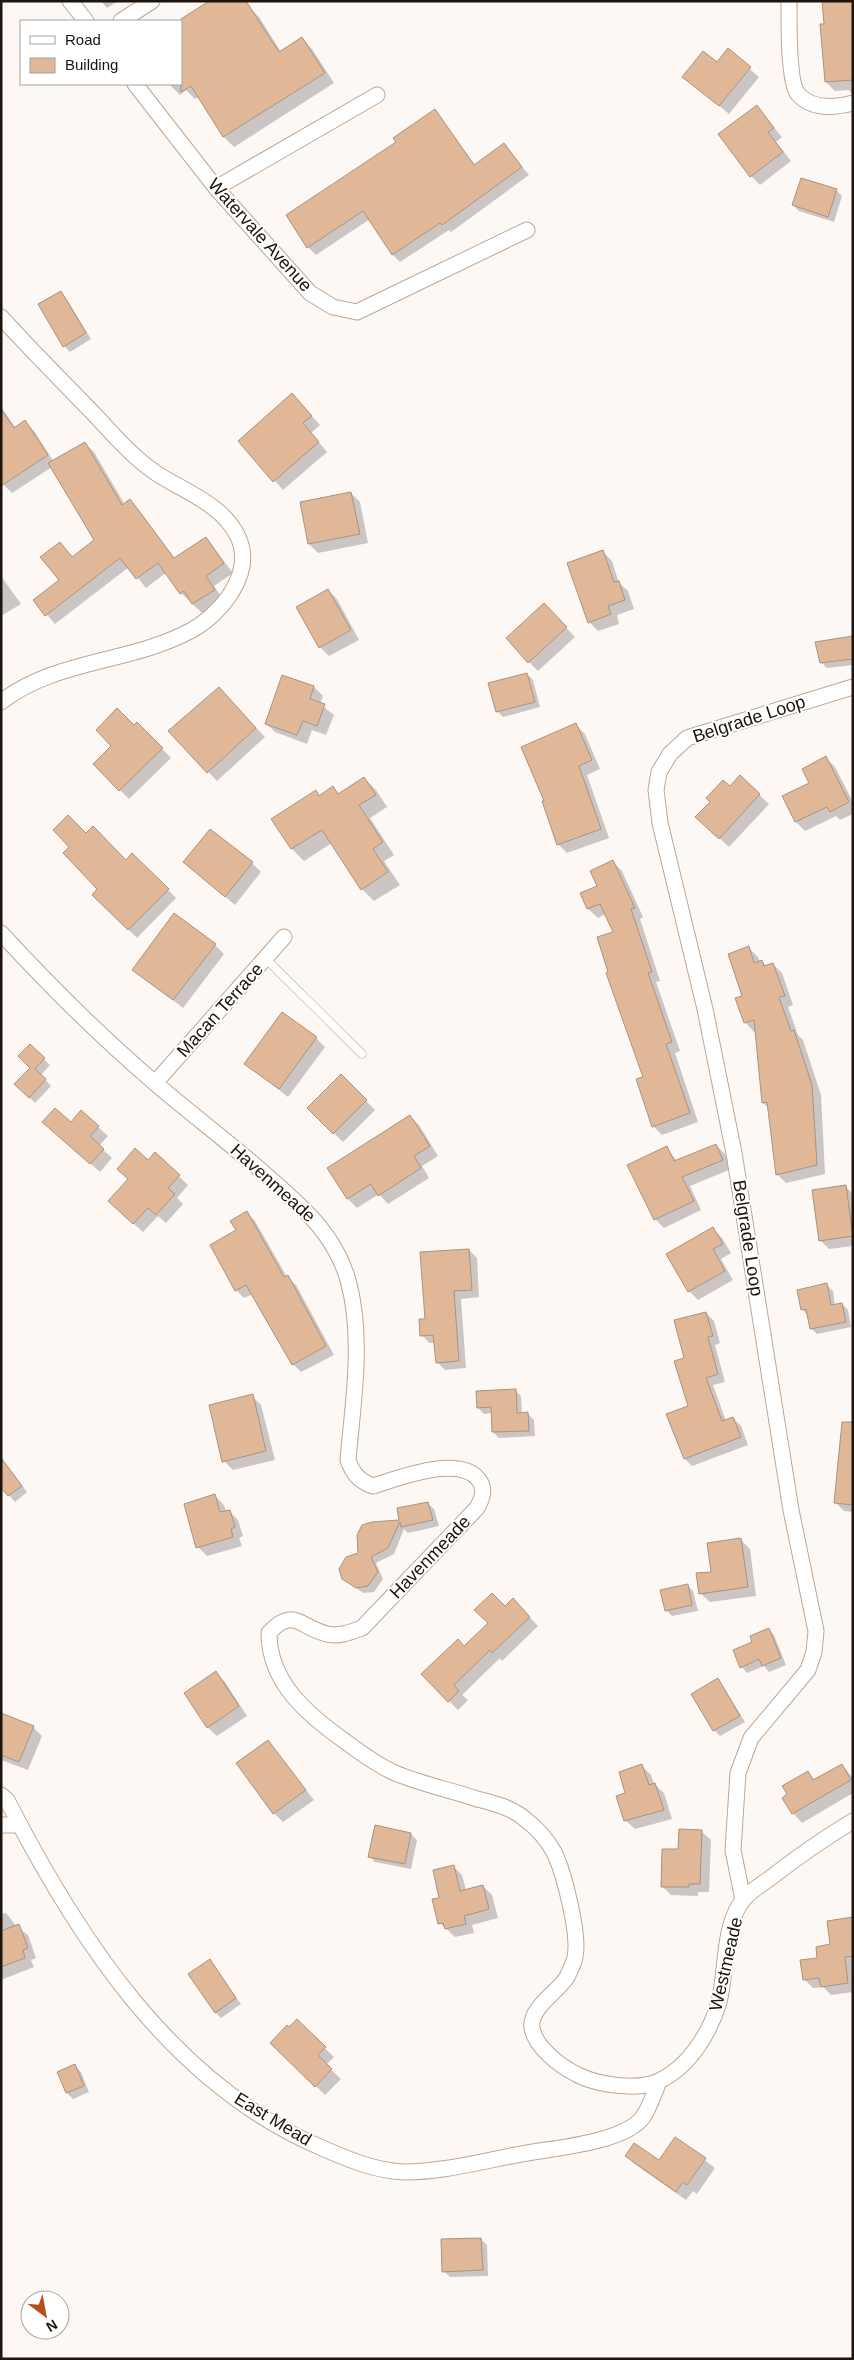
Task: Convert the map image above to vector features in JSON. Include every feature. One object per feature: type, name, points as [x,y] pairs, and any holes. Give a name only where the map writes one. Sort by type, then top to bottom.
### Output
[{"type":"street","points":[[70,1],[85,20]]},
{"type":"street","points":[[123,20],[152,1]]},
{"type":"street","points":[[789,1],[791,65],[796,93],[806,101],[833,108],[853,103]]},
{"type":"street","name":"Watervale Avenue","points":[[136,85],[216,188],[310,293],[333,307],[357,312],[527,230]]},
{"type":"street","points":[[216,188],[377,95]]},
{"type":"street","points":[[1,317],[131,454],[156,473],[195,493],[231,526],[238,537],[242,562],[237,582],[225,602],[214,614],[191,630],[134,652],[88,663],[49,676],[1,702]]},
{"type":"street","name":"Belgrade Loop","points":[[743,1900],[733,1850],[738,1773],[751,1738],[808,1670],[814,1652],[816,1631],[791,1510],[734,1152],[705,1009],[660,823],[656,790],[659,772],[670,754],[687,738],[853,687]]},
{"type":"street","name":"Havenmeade","points":[[1,933],[87,1020],[155,1083],[228,1142],[312,1216],[341,1261],[348,1281],[355,1325],[356,1358],[348,1460],[353,1473],[364,1482],[373,1486],[436,1469],[463,1469],[473,1472],[482,1484],[482,1498],[476,1508],[362,1628],[345,1634],[330,1635],[289,1618],[278,1623],[269,1633],[269,1647],[275,1668],[304,1709],[321,1724],[378,1764],[398,1774],[506,1808],[525,1818],[539,1832],[553,1851],[563,1874],[575,1931],[576,1955],[567,1977],[536,2012],[532,2028],[536,2037],[553,2058],[576,2075],[609,2085],[640,2085],[659,2082]]},
{"type":"street","name":"Macan Terrace","points":[[155,1083],[284,937]]},
{"type":"street","name":"East Mead","points":[[1,1795],[7,1800],[49,1877],[101,1960],[149,2020],[197,2068],[229,2092],[288,2132],[340,2156],[372,2166],[403,2172],[438,2169],[584,2144],[614,2136],[642,2118],[659,2082]]},
{"type":"street","name":"Westmeade","points":[[659,2082],[687,2060],[706,2036],[719,2002],[731,1926],[743,1900],[808,1848],[853,1821]]},
{"type":"street","points":[[1,1825],[20,1825]]},
{"type":"lane","points":[[266,959],[362,1054]]},
{"type":"building","points":[[209,1],[246,1],[279,52],[302,37],[325,73],[223,137],[191,86],[181,92],[181,19]]},
{"type":"building","points":[[822,1],[853,1],[853,80],[825,82],[820,24],[824,24]]},
{"type":"building","points":[[728,48],[751,67],[719,106],[682,77],[703,51],[717,62]]},
{"type":"building","points":[[757,105],[774,128],[768,132],[783,152],[750,177],[718,134]]},
{"type":"building","points":[[435,109],[474,165],[504,143],[522,167],[442,225],[440,223],[392,255],[363,211],[307,248],[286,215],[396,142],[393,138]]},
{"type":"building","points":[[801,178],[837,189],[828,217],[792,205]]},
{"type":"building","points":[[61,291],[86,333],[63,347],[38,304]]},
{"type":"building","points":[[292,393],[312,416],[303,423],[319,442],[273,482],[238,441]]},
{"type":"building","points":[[1,409],[14,428],[25,420],[48,455],[1,486]]},
{"type":"building","points":[[85,442],[122,505],[130,499],[174,558],[206,537],[224,563],[206,576],[215,590],[192,604],[184,591],[180,594],[158,563],[136,579],[120,558],[45,616],[33,600],[59,580],[40,557],[60,542],[72,557],[94,540],[48,463]]},
{"type":"building","points":[[351,492],[360,534],[308,544],[300,502]]},
{"type":"building","points":[[603,550],[614,582],[619,581],[625,600],[608,606],[611,614],[588,623],[567,563]]},
{"type":"building","points":[[328,589],[351,630],[319,648],[296,607]]},
{"type":"building","points":[[544,603],[567,627],[528,663],[506,638]]},
{"type":"building","points":[[853,636],[853,659],[820,663],[815,642]]},
{"type":"building","points":[[527,673],[535,702],[496,712],[488,683]]},
{"type":"building","points":[[282,675],[314,686],[310,699],[325,704],[317,726],[303,721],[297,735],[265,724]]},
{"type":"building","points":[[219,687],[256,728],[207,773],[168,731]]},
{"type":"building","points":[[117,708],[134,725],[137,722],[163,748],[119,791],[93,764],[111,746],[96,730]]},
{"type":"building","points":[[576,723],[592,760],[579,766],[601,829],[557,845],[542,801],[544,801],[521,747]]},
{"type":"building","points":[[826,756],[849,802],[830,812],[827,807],[795,822],[782,796],[809,783],[802,769]]},
{"type":"building","points":[[740,775],[760,794],[719,839],[695,817],[710,802],[706,798],[723,780],[730,786]]},
{"type":"building","points":[[364,777],[376,795],[359,805],[383,842],[373,849],[388,872],[361,890],[322,830],[291,849],[271,819],[316,790],[319,796],[333,786],[338,794]]},
{"type":"building","points":[[68,815],[86,833],[93,826],[126,860],[132,853],[169,889],[128,930],[92,895],[97,889],[63,853],[69,847],[53,830]]},
{"type":"building","points":[[210,829],[253,862],[225,897],[183,862]]},
{"type":"building","points":[[613,860],[635,908],[631,909],[652,972],[648,973],[672,1042],[666,1044],[690,1113],[652,1127],[636,1079],[643,1077],[606,973],[608,972],[597,937],[613,932],[600,904],[587,909],[580,893],[597,886],[590,871]]},
{"type":"building","points":[[174,913],[216,944],[173,1000],[132,970]]},
{"type":"building","points":[[749,946],[754,963],[762,960],[764,966],[773,963],[785,996],[779,997],[791,1031],[794,1030],[812,1085],[817,1165],[776,1175],[767,1102],[762,1103],[754,1020],[744,1023],[735,998],[742,996],[728,954]]},
{"type":"building","points":[[282,1012],[317,1037],[279,1089],[244,1064]]},
{"type":"building","points":[[30,1044],[45,1058],[35,1069],[46,1079],[29,1098],[14,1084],[30,1068],[18,1056]]},
{"type":"building","points":[[341,1074],[367,1100],[333,1134],[307,1108]]},
{"type":"building","points":[[55,1108],[71,1122],[81,1110],[99,1126],[90,1136],[104,1149],[90,1164],[42,1122]]},
{"type":"building","points":[[410,1115],[430,1146],[414,1156],[421,1168],[378,1196],[371,1184],[347,1199],[327,1168]]},
{"type":"building","points":[[716,1144],[723,1160],[682,1177],[694,1201],[654,1220],[627,1165],[667,1146],[674,1161]]},
{"type":"building","points":[[135,1148],[148,1160],[155,1152],[180,1175],[168,1188],[175,1194],[156,1215],[148,1208],[133,1224],[108,1201],[128,1179],[117,1169]]},
{"type":"building","points":[[846,1185],[853,1236],[819,1241],[812,1190]]},
{"type":"building","points":[[247,1211],[284,1277],[288,1275],[326,1346],[292,1365],[246,1285],[235,1291],[210,1245],[236,1230],[230,1221]]},
{"type":"building","points":[[713,1227],[723,1244],[713,1249],[725,1271],[688,1292],[666,1254]]},
{"type":"building","points":[[469,1249],[472,1290],[454,1291],[459,1361],[436,1363],[433,1335],[420,1336],[419,1319],[425,1319],[420,1252]]},
{"type":"building","points":[[827,1283],[831,1305],[842,1303],[846,1322],[810,1329],[806,1309],[801,1310],[797,1290]]},
{"type":"building","points":[[706,1312],[713,1336],[708,1337],[718,1374],[706,1378],[722,1421],[733,1417],[741,1437],[684,1459],[666,1414],[688,1406],[674,1361],[684,1358],[674,1320]]},
{"type":"building","points":[[516,1389],[517,1413],[528,1412],[529,1431],[492,1432],[491,1407],[477,1408],[476,1391]]},
{"type":"building","points":[[253,1394],[266,1451],[222,1462],[209,1405]]},
{"type":"building","points":[[842,1422],[853,1422],[853,1505],[834,1503]]},
{"type":"building","points":[[1,1458],[22,1486],[8,1496],[1,1488]]},
{"type":"building","points":[[215,1494],[220,1512],[230,1510],[235,1527],[231,1529],[233,1537],[196,1548],[184,1504]]},
{"type":"building","points":[[428,1502],[433,1520],[401,1527],[400,1522],[388,1548],[371,1557],[378,1572],[368,1586],[356,1588],[342,1579],[339,1569],[346,1557],[358,1553],[357,1535],[362,1525],[372,1522],[399,1520],[397,1508]]},
{"type":"building","points":[[741,1538],[748,1587],[699,1594],[696,1573],[711,1572],[707,1543]]},
{"type":"building","points":[[688,1584],[692,1605],[665,1611],[660,1590]]},
{"type":"building","points":[[492,1593],[505,1606],[513,1598],[530,1617],[492,1653],[490,1650],[454,1685],[459,1691],[448,1702],[421,1674],[458,1639],[464,1646],[488,1623],[474,1610]]},
{"type":"building","points":[[769,1628],[781,1658],[762,1666],[759,1659],[740,1668],[733,1650],[752,1642],[750,1636]]},
{"type":"building","points":[[216,1671],[239,1706],[207,1728],[184,1693]]},
{"type":"building","points":[[718,1678],[740,1716],[713,1731],[691,1694]]},
{"type":"building","points":[[1,1713],[34,1726],[19,1762],[1,1755]]},
{"type":"building","points":[[268,1740],[306,1790],[273,1814],[236,1763]]},
{"type":"building","points":[[642,1764],[649,1785],[655,1783],[664,1810],[624,1821],[616,1796],[625,1793],[619,1772]]},
{"type":"building","points":[[842,1764],[851,1780],[792,1814],[782,1798],[787,1794],[782,1786],[808,1771],[813,1780]]},
{"type":"building","points":[[375,1825],[411,1833],[405,1864],[368,1857]]},
{"type":"building","points":[[679,1829],[702,1830],[700,1884],[689,1884],[689,1887],[661,1887],[662,1849],[678,1849]]},
{"type":"building","points":[[454,1865],[460,1891],[483,1885],[489,1909],[464,1916],[466,1924],[445,1929],[443,1923],[438,1924],[432,1899],[439,1898],[433,1870]]},
{"type":"building","points":[[853,1917],[853,1956],[845,1957],[848,1983],[821,1987],[819,1978],[803,1980],[800,1960],[817,1958],[816,1947],[830,1944],[827,1921]]},
{"type":"building","points":[[19,1924],[28,1948],[23,1950],[25,1958],[1,1967],[1,1931]]},
{"type":"building","points":[[210,1959],[236,1998],[215,2013],[188,1974]]},
{"type":"building","points":[[297,2019],[326,2047],[318,2055],[332,2069],[315,2087],[270,2043],[287,2025],[289,2027]]},
{"type":"building","points":[[75,2064],[84,2086],[66,2093],[57,2072]]},
{"type":"building","points":[[675,2137],[706,2158],[687,2185],[683,2182],[676,2192],[625,2156],[634,2143],[659,2160]]},
{"type":"building","points":[[481,2238],[483,2270],[442,2272],[441,2239]]}]
